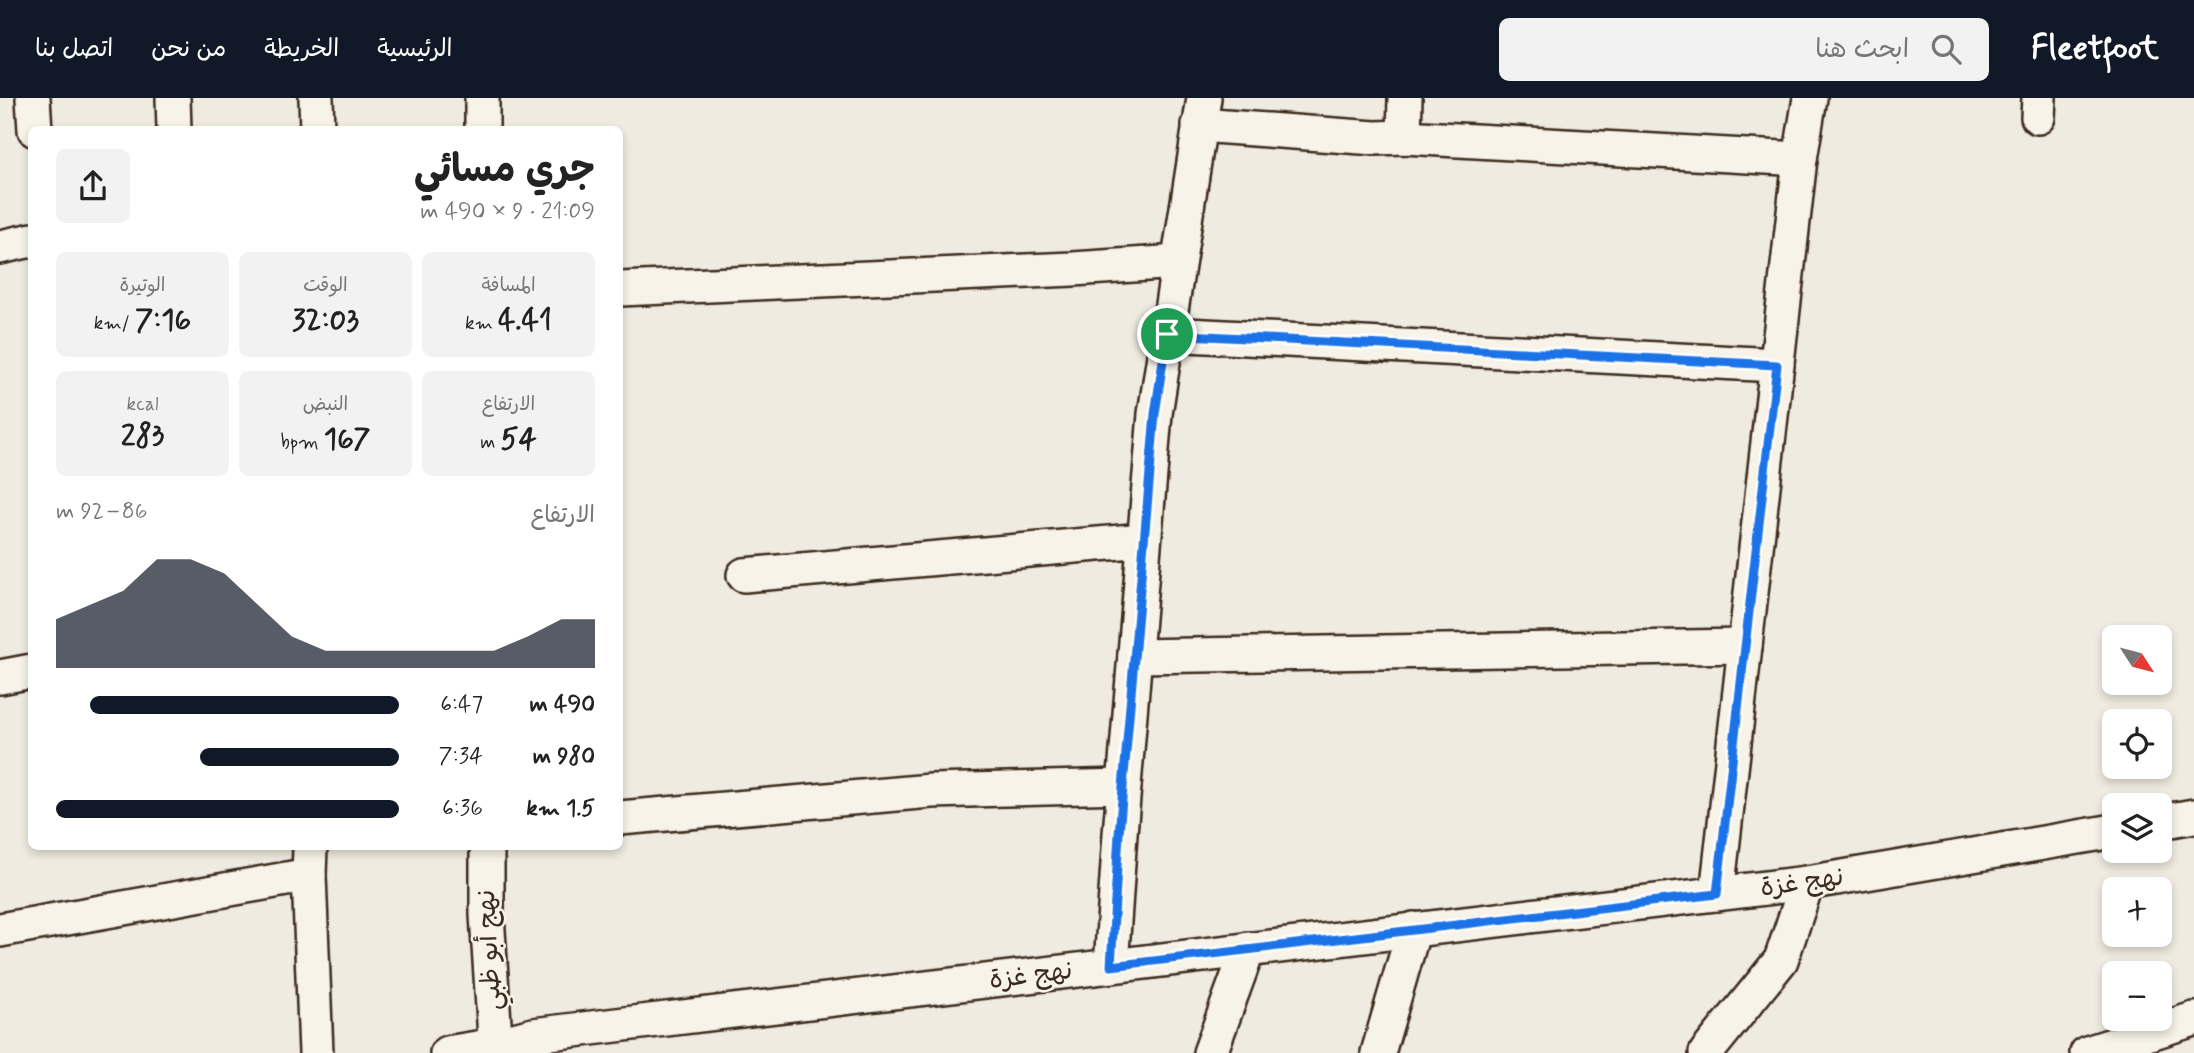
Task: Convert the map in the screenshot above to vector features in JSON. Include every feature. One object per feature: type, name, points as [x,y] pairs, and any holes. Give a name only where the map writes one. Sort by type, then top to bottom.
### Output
[{"type":"street","points":[[33,98],[35,126]]},
{"type":"street","points":[[173,98],[174,126]]},
{"type":"street","points":[[316,98],[317,126]]},
{"type":"street","points":[[482,98],[482,126]]},
{"type":"street","points":[[1404,137],[1405,98]]},
{"type":"street","points":[[1717,894],[1800,159],[1810,98]]},
{"type":"street","points":[[1111,966],[1155,414],[1202,111],[1375,138],[1404,137],[1800,159]]},
{"type":"street","points":[[0,247],[28,241]]},
{"type":"street","points":[[623,289],[1059,270],[1178,262]]},
{"type":"street","points":[[1167,334],[1777,365]]},
{"type":"street","points":[[744,575],[1144,540]]},
{"type":"street","points":[[1135,656],[1745,646]]},
{"type":"street","points":[[0,677],[28,671]]},
{"type":"street","points":[[623,818],[931,792],[1124,786]]},
{"type":"street","points":[[2172,820],[2194,816]]},
{"type":"street","name":"نهج غزة","points":[[447,1053],[496,1049],[533,1034],[1807,883],[2102,833]]},
{"type":"street","name":"نهج أبو ظبي","points":[[486,850],[487,915],[496,1049]]},
{"type":"street","points":[[0,930],[309,861],[316,1053]]},
{"type":"street","points":[[1706,1053],[1781,960],[1807,883]]},
{"type":"street","points":[[1378,1053],[1415,929]]},
{"type":"street","points":[[1210,1053],[1248,949]]},
{"type":"street","points":[[2087,1053],[2194,1019]]},
{"type":"route","points":[[1167,334],[1777,365],[1717,894],[1111,966],[1119,834],[1155,414],[1167,334]]}]
